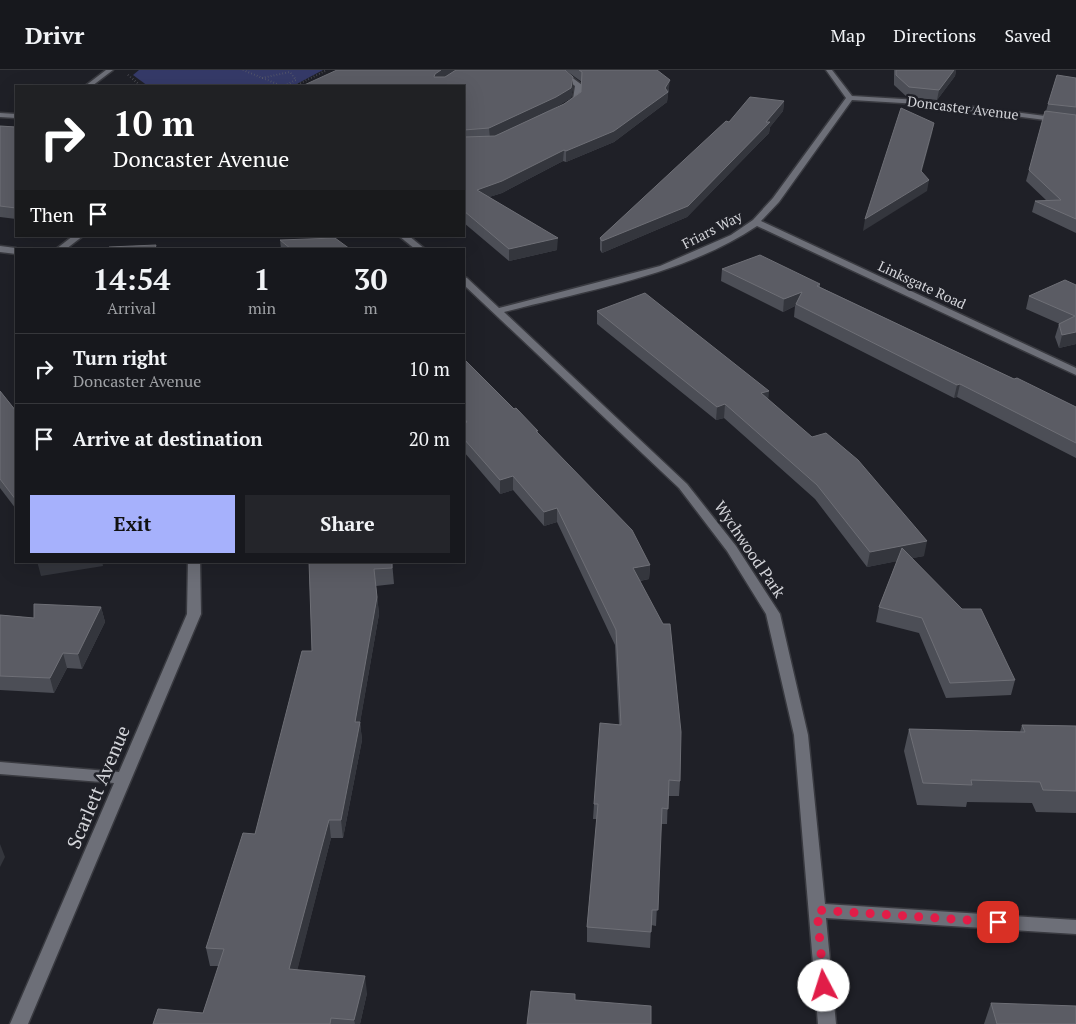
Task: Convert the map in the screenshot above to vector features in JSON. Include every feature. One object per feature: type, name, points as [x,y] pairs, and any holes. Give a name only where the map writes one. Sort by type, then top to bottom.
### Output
[{"type":"street","points":[[89,85],[110,70]]},
{"type":"street","points":[[558,70],[579,84],[576,100],[560,111]]},
{"type":"street","points":[[829,70],[850,98]]},
{"type":"street","name":"Doncaster Avenue","points":[[850,98],[919,102],[1076,122]]},
{"type":"street","name":"Friars Way","points":[[497,311],[663,268],[734,237],[756,222],[776,200],[850,98]]},
{"type":"street","points":[[0,115],[15,116]]},
{"type":"street","name":"Linksgate Road","points":[[756,222],[1076,372]]},
{"type":"street","points":[[61,248],[78,237]]},
{"type":"street","points":[[404,237],[420,248]]},
{"type":"street","points":[[0,249],[15,251]]},
{"type":"street","name":"Wychwood Park","points":[[465,281],[683,486],[732,549],[773,614],[801,735],[828,1024]]},
{"type":"street","name":"Scarlett Avenue","points":[[19,1024],[194,614],[194,563]]},
{"type":"street","points":[[0,768],[125,778]]},
{"type":"street","points":[[817,910],[1076,927]]},
{"type":"path","points":[[243,70],[280,85]]},
{"type":"path","points":[[297,85],[327,70]]},
{"type":"path","points":[[262,78],[290,72],[296,80],[285,85]]},
{"type":"path","points":[[127,74],[140,85]]},
{"type":"shaded area","points":[[139,70],[323,70],[295,85],[147,85],[133,75]]},
{"type":"building","points":[[337,70],[441,70],[434,77],[445,77],[456,70],[565,70],[573,77],[571,88],[556,97],[489,128],[465,130],[465,85],[304,85]]},
{"type":"building","points":[[579,70],[657,70],[670,80],[665,88],[668,92],[614,131],[566,151],[564,150],[502,181],[477,190],[558,238],[509,249],[465,212],[465,137],[495,136],[564,104],[581,92],[582,72]]},
{"type":"building","points":[[896,70],[954,70],[939,90],[909,87],[896,75]]},
{"type":"building","points":[[1057,75],[1076,78],[1076,107],[1048,104]]},
{"type":"building","points":[[750,97],[784,101],[766,122],[770,122],[688,206],[602,241],[600,238],[726,121],[729,122]]},
{"type":"building","points":[[901,108],[934,123],[921,171],[929,180],[865,219]]},
{"type":"building","points":[[1045,111],[1076,115],[1076,219],[1035,201],[1061,200],[1029,170]]},
{"type":"building","points":[[0,126],[15,127],[15,208],[0,206]]},
{"type":"building","points":[[335,238],[349,248],[290,248],[280,240]]},
{"type":"building","points":[[156,245],[155,248],[109,247]]},
{"type":"building","points":[[760,255],[820,284],[817,286],[1076,407],[1076,443],[796,304],[802,292],[784,299],[722,269]]},
{"type":"building","points":[[1065,280],[1076,285],[1076,332],[1062,335],[1059,324],[1075,316],[1029,296]]},
{"type":"building","points":[[645,293],[769,391],[761,393],[812,437],[826,433],[858,460],[927,541],[870,552],[817,485],[725,404],[717,407],[597,311]]},
{"type":"building","points":[[465,360],[514,409],[516,408],[632,530],[650,565],[633,568],[663,624],[670,624],[681,732],[680,781],[669,780],[668,809],[662,808],[658,910],[652,910],[651,932],[587,927],[598,804],[594,804],[600,723],[621,725],[616,630],[557,508],[544,512],[513,476],[500,480],[465,440],[465,423],[467,422],[465,419]]},
{"type":"building","points":[[0,391],[15,410],[15,499],[0,479]]},
{"type":"building","points":[[902,548],[962,609],[981,609],[1015,680],[950,683],[922,618],[879,607]]},
{"type":"building","points":[[309,563],[392,563],[392,568],[374,569],[377,597],[355,722],[360,722],[341,820],[329,820],[289,969],[365,976],[354,1020],[331,1018],[330,1024],[153,1024],[158,1009],[203,1013],[224,949],[206,948],[243,833],[255,834],[302,651],[312,651]]},
{"type":"building","points":[[34,604],[101,607],[78,654],[63,653],[50,678],[0,676],[0,615],[34,618]]},
{"type":"building","points":[[1022,725],[1076,726],[1076,791],[1043,790],[1040,782],[971,780],[972,785],[923,783],[909,729],[1025,732]]},
{"type":"building","points":[[531,991],[575,994],[575,1000],[651,1006],[651,1024],[527,1024]]},
{"type":"building","points":[[991,1003],[1076,1006],[1076,1024],[997,1024]]},
{"type":"route","points":[[824,986],[817,910],[998,922]]}]
